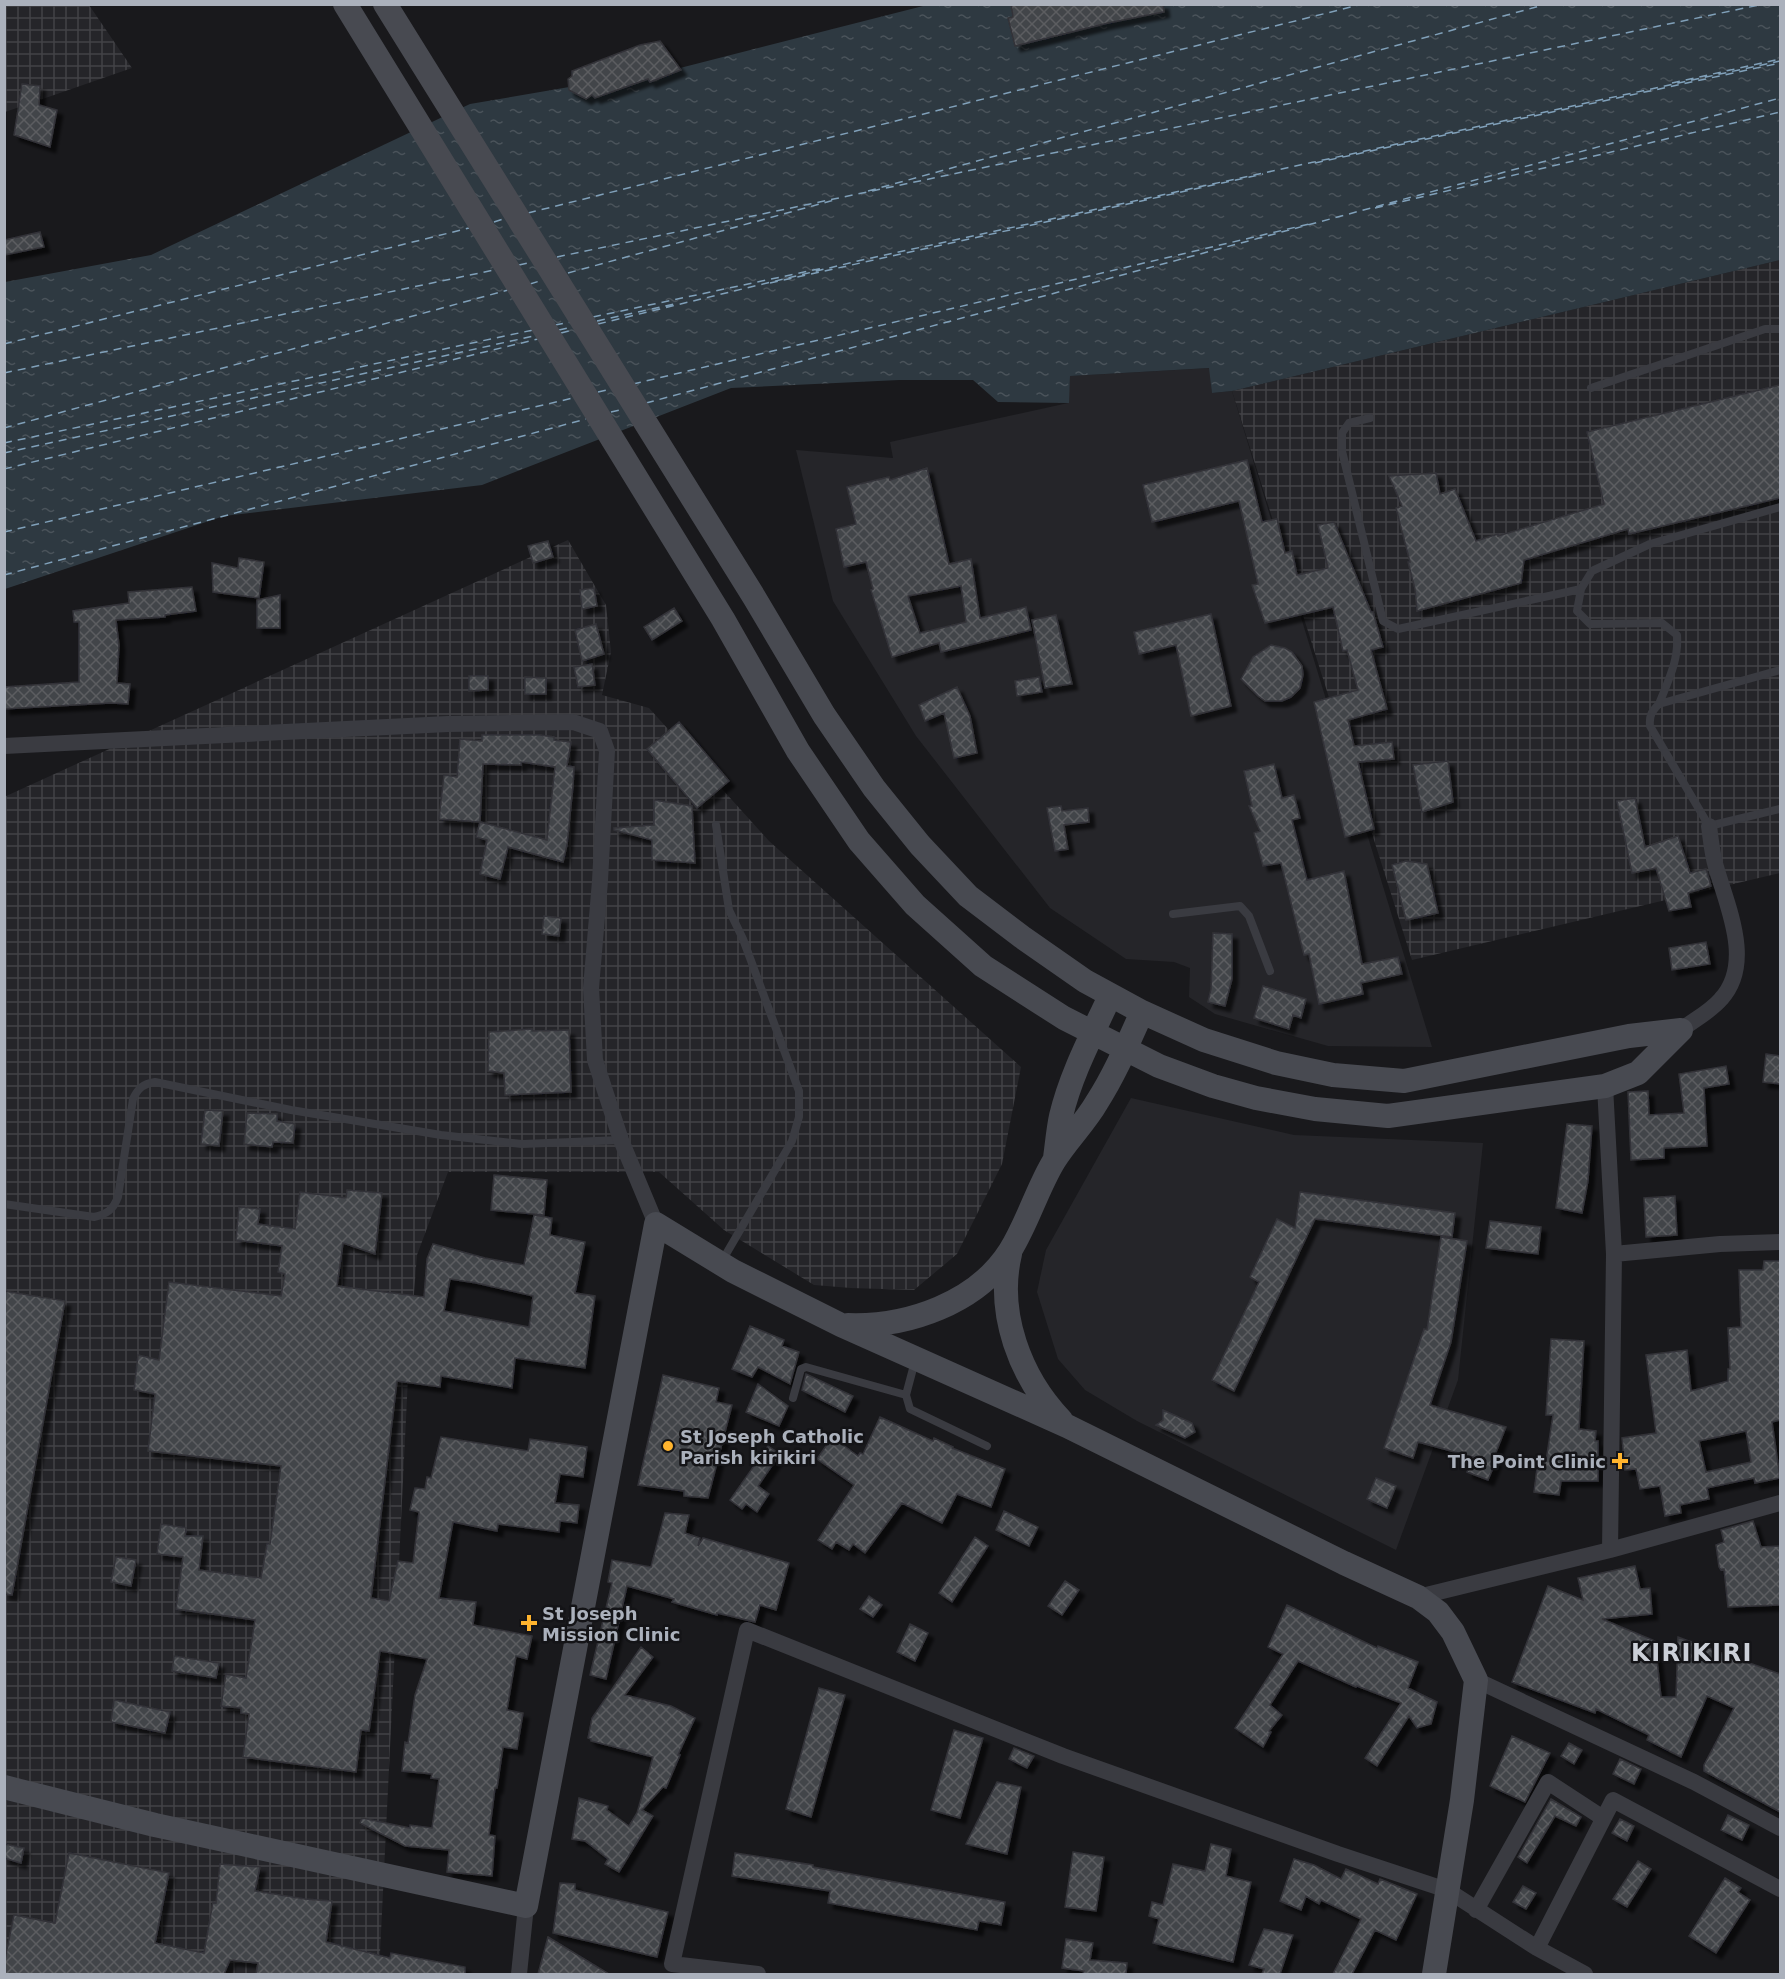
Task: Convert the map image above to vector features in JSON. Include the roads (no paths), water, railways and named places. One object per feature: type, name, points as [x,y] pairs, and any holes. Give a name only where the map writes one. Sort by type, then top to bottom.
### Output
[{"type":"main road","points":[[345,4],[723,619],[804,760],[859,841],[915,905],[983,966],[1035,1001],[1124,1050],[1213,1086],[1256,1098],[1315,1109],[1388,1116],[1605,1086],[1638,1072],[1681,1030]]},
{"type":"main road","points":[[386,4],[754,597],[824,715],[874,788],[920,845],[968,896],[1085,981],[1142,1012],[1204,1040],[1276,1063],[1333,1076],[1404,1081],[1629,1036],[1681,1030]]},
{"type":"main road","points":[[1054,1160],[1061,1116],[1069,1089],[1110,996]]},
{"type":"main road","points":[[841,1325],[873,1326],[927,1313],[969,1292],[998,1269],[1012,1249],[1054,1160],[1097,1103],[1142,1012]]},
{"type":"main road","points":[[4,1788],[155,1825],[526,1906],[656,1224],[720,1264],[841,1325],[1067,1426],[1344,1563],[1418,1597],[1438,1612],[1453,1632],[1476,1680],[1462,1800],[1434,1974]]},
{"type":"main road","points":[[1012,1249],[1006,1274],[1006,1290],[1011,1328],[1019,1357],[1032,1383],[1047,1405],[1067,1426]]},
{"type":"street","points":[[4,746],[459,724],[573,722],[600,732],[607,751],[591,988],[595,1060],[621,1140],[656,1224]]},
{"type":"street","points":[[1681,1030],[1722,999],[1731,982],[1737,958],[1734,927],[1716,866],[1709,826]]},
{"type":"street","points":[[1605,1086],[1614,1254],[1611,1550]]},
{"type":"street","points":[[1614,1254],[1720,1244],[1780,1242]]},
{"type":"street","points":[[1418,1597],[1611,1550],[1780,1503]]},
{"type":"street","points":[[758,1974],[672,1964],[747,1629],[1063,1756],[1338,1854],[1447,1890],[1537,1948],[1585,1974]]},
{"type":"street","points":[[1476,1680],[1694,1782],[1780,1828]]},
{"type":"street","points":[[1476,1910],[1548,1782],[1603,1818]]},
{"type":"street","points":[[1537,1948],[1612,1800],[1780,1889]]},
{"type":"street","points":[[519,1974],[526,1906]]},
{"type":"lane","points":[[1591,388],[1765,329],[1780,329]]},
{"type":"lane","points":[[1370,418],[1349,423],[1341,433],[1342,451],[1383,621],[1398,629],[1581,589]]},
{"type":"lane","points":[[1780,507],[1650,544],[1592,571],[1581,589],[1577,611],[1590,624],[1662,623],[1677,635],[1678,650],[1675,664],[1659,704],[1649,717],[1650,726],[1709,826],[1780,809]]},
{"type":"lane","points":[[1659,704],[1780,670]]},
{"type":"lane","points":[[716,825],[729,910],[743,939],[799,1091],[799,1117],[792,1141],[720,1264]]},
{"type":"lane","points":[[1173,914],[1240,906],[1250,915],[1270,971]]},
{"type":"lane","points":[[4,1204],[94,1217],[105,1215],[114,1208],[118,1197],[133,1100],[137,1091],[145,1084],[155,1082],[291,1110],[441,1135],[522,1144],[621,1140]]},
{"type":"lane","points":[[916,1358],[906,1395],[910,1409],[987,1446]]},
{"type":"lane","points":[[793,1398],[801,1369],[806,1368],[906,1395]]},
{"type":"water","points":[[927,5],[1780,5],[1780,260],[1232,391],[1212,393],[1209,368],[1070,376],[1069,403],[998,402],[973,380],[899,380],[731,388],[482,485],[224,516],[5,589],[5,282],[151,255],[470,104],[680,68]]},
{"type":"place","name":"St Joseph Catholic Parish kirikiri","points":[[668,1446]]},
{"type":"place","name":"The Point Clinic","points":[[1620,1461]]},
{"type":"place","name":"St Joseph Mission Clinic","points":[[529,1623]]},
{"type":"district","name":"KIRIKIRI","points":[[1692,1653]]}]
